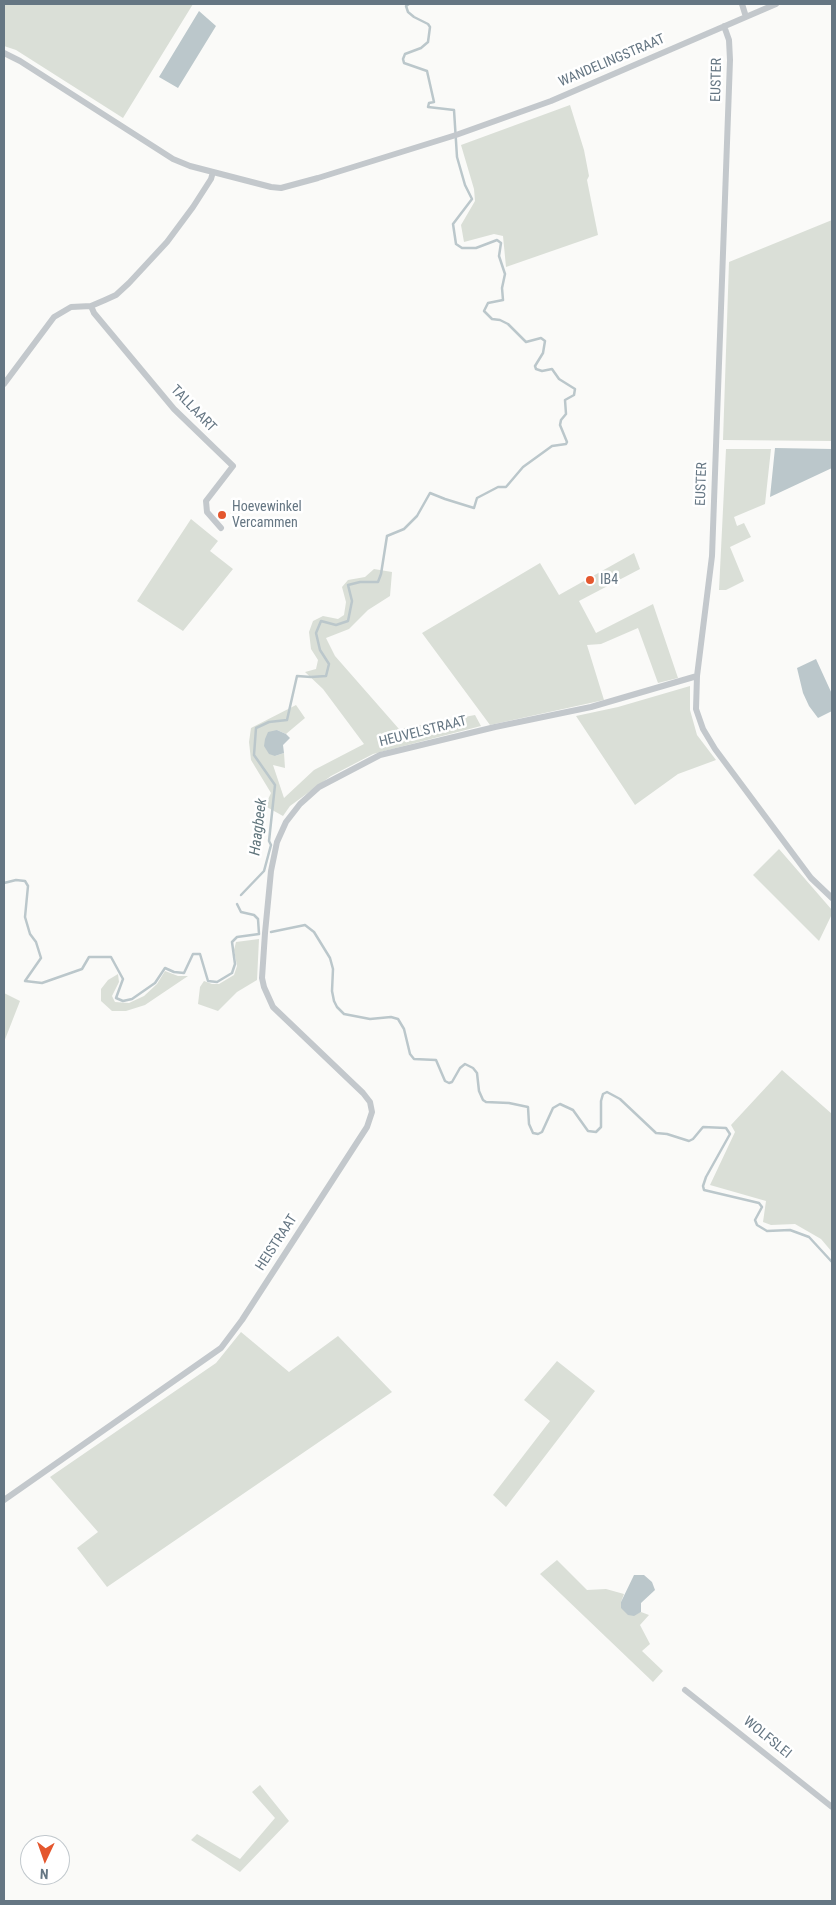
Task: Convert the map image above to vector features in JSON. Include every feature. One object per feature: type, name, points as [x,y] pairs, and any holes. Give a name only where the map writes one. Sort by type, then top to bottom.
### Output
[{"type":"street","points":[[742,4],[746,17]]},
{"type":"street","name":"WANDELINGSTRAAT","points":[[213,172],[271,187],[290,187],[456,135],[552,101],[776,4]]},
{"type":"street","name":"EUSTER","points":[[724,26],[729,40],[730,60],[712,556],[696,676],[696,709],[703,729],[715,749],[811,878],[832,898]]},
{"type":"street","points":[[4,53],[20,61],[162,153],[190,166],[213,172],[211,179],[193,207],[167,242],[129,283],[116,294],[91,306],[71,307],[54,317],[4,384]]},
{"type":"street","name":"TALLAART","points":[[91,306],[94,313],[174,409],[233,466],[206,501],[207,512],[221,528]]},
{"type":"street","name":"HEUVELSTRAAT","points":[[265,933],[268,888],[277,842],[286,822],[300,804],[326,783],[380,755],[495,727],[591,707],[696,676]]},
{"type":"street","name":"HEISTRAAT","points":[[4,1500],[221,1348],[230,1338],[367,1127],[372,1112],[370,1102],[363,1092],[273,1007],[267,996],[262,978],[265,933]]},
{"type":"street","name":"WOLFSLEI","points":[[685,1690],[832,1807]]},
{"type":"shaded area","points":[[4,4],[193,4],[123,118],[16,50],[4,46]]},
{"type":"shaded area","points":[[199,11],[216,26],[178,88],[159,77]]},
{"type":"shaded area","points":[[570,105],[584,150],[589,176],[587,180],[598,235],[506,267],[503,236],[494,234],[464,242],[461,225],[475,201],[474,189],[461,145]]},
{"type":"shaded area","points":[[832,220],[832,441],[723,440],[729,262]]},
{"type":"shaded area","points":[[775,448],[832,449],[832,468],[770,497]]},
{"type":"shaded area","points":[[726,449],[771,449],[765,504],[734,517],[737,526],[744,523],[751,537],[730,547],[744,581],[726,590],[719,590]]},
{"type":"shaded area","points":[[191,519],[218,541],[210,551],[233,569],[183,631],[137,601]]},
{"type":"shaded area","points":[[634,553],[640,569],[579,601],[596,633],[653,604],[678,678],[658,683],[638,628],[601,644],[587,645],[604,700],[490,725],[422,633],[540,563],[559,595]]},
{"type":"shaded area","points":[[374,569],[392,572],[390,596],[368,610],[349,629],[326,638],[335,656],[399,729],[475,715],[481,726],[373,754],[331,776],[290,806],[283,816],[265,806],[271,793],[251,760],[249,742],[251,728],[296,705],[305,718],[286,734],[277,730],[275,756],[284,753],[285,768],[273,765],[284,798],[314,770],[364,744],[323,689],[305,672],[316,669],[318,660],[311,649],[309,632],[313,621],[323,616],[338,619],[344,615],[346,602],[342,587],[348,580],[365,577]]},
{"type":"shaded area","points":[[816,659],[832,694],[832,711],[818,718],[809,706],[803,693],[797,668]]},
{"type":"shaded area","points":[[690,686],[690,710],[697,735],[716,760],[678,774],[635,805],[576,716],[618,707]]},
{"type":"shaded area","points":[[277,730],[290,738],[283,745],[284,753],[275,756],[269,754],[264,746],[268,732]]},
{"type":"shaded area","points":[[779,849],[832,910],[832,914],[819,941],[753,875]]},
{"type":"shaded area","points":[[259,939],[257,980],[237,992],[218,1011],[198,1004],[200,987],[204,981],[219,984],[234,975],[237,966],[234,950],[236,942]]},
{"type":"shaded area","points":[[165,971],[178,976],[188,976],[145,1005],[126,1011],[112,1011],[101,1001],[101,989],[108,980],[118,974],[119,982],[112,996],[115,1002],[129,1003],[144,996],[157,984]]},
{"type":"shaded area","points":[[4,993],[20,1001],[4,1042]]},
{"type":"shaded area","points":[[782,1070],[832,1114],[832,1252],[821,1239],[795,1224],[771,1225],[763,1222],[766,1201],[710,1185],[735,1132],[731,1125]]},
{"type":"shaded area","points":[[241,1332],[289,1372],[338,1336],[392,1392],[107,1587],[77,1548],[98,1532],[50,1477],[216,1363]]},
{"type":"shaded area","points":[[557,1361],[595,1391],[506,1507],[493,1495],[550,1421],[524,1400]]},
{"type":"shaded area","points":[[557,1560],[587,1590],[606,1589],[624,1594],[621,1602],[634,1615],[641,1612],[649,1615],[640,1625],[650,1644],[642,1651],[663,1671],[653,1682],[540,1574]]},
{"type":"shaded area","points":[[634,1575],[644,1575],[652,1582],[655,1590],[641,1603],[641,1612],[634,1616],[628,1615],[621,1608],[621,1602]]},
{"type":"shaded area","points":[[260,1785],[289,1821],[240,1872],[191,1840],[197,1834],[240,1859],[275,1818],[252,1792]]},
{"type":"waterway","name":"Haagbeek","points":[[241,895],[264,871],[271,845],[269,841],[275,785],[254,755],[256,728],[269,722],[287,720],[297,676],[326,676],[329,664],[320,650],[316,633],[321,621],[336,625],[348,621],[352,601],[348,585],[360,582],[378,582],[387,536],[404,529],[417,516],[430,493],[474,508],[477,498],[498,487],[506,487],[523,467],[552,446],[566,444],[567,442],[560,425],[561,420],[566,414],[565,400],[574,395],[575,389],[559,379],[552,369],[542,371],[536,369],[535,366],[543,353],[545,341],[541,338],[526,342],[508,324],[492,319],[484,311],[488,303],[503,300],[502,288],[505,274],[499,256],[501,243],[497,240],[476,248],[462,248],[456,244],[453,224],[472,199],[465,185],[457,157],[454,110],[428,107],[429,103],[434,102],[427,71],[404,63],[405,54],[421,48],[428,42],[430,27],[408,12],[406,6],[409,4]]},
{"type":"waterway","points":[[4,883],[16,880],[25,881],[28,886],[25,917],[30,934],[36,942],[41,958],[25,981],[42,983],[82,969],[89,957],[111,957],[123,979],[116,998],[123,1001],[132,999],[155,983],[165,968],[174,972],[184,973],[193,954],[200,954],[208,981],[217,982],[232,973],[235,964],[232,942],[237,937],[259,934],[258,919],[254,915],[241,912],[237,904]]},
{"type":"waterway","points":[[271,932],[305,925],[314,932],[330,958],[333,969],[332,991],[334,1001],[344,1014],[370,1019],[391,1017],[398,1019],[404,1029],[410,1054],[414,1059],[436,1060],[445,1081],[449,1083],[452,1082],[460,1068],[465,1064],[473,1068],[477,1073],[479,1091],[483,1100],[486,1102],[509,1103],[528,1107],[529,1124],[533,1133],[538,1134],[542,1132],[553,1108],[560,1104],[573,1110],[588,1131],[596,1132],[601,1127],[601,1101],[603,1094],[607,1092],[620,1099],[656,1133],[667,1134],[689,1141],[703,1127],[726,1128],[730,1134],[706,1177],[703,1186],[704,1190],[759,1203],[762,1207],[755,1220],[757,1225],[767,1231],[790,1230],[809,1237],[832,1262]]},
{"type":"place","name":"Hoevewinkel Vercammen","points":[[222,515]]},
{"type":"place","name":"IB4","points":[[590,580]]}]
